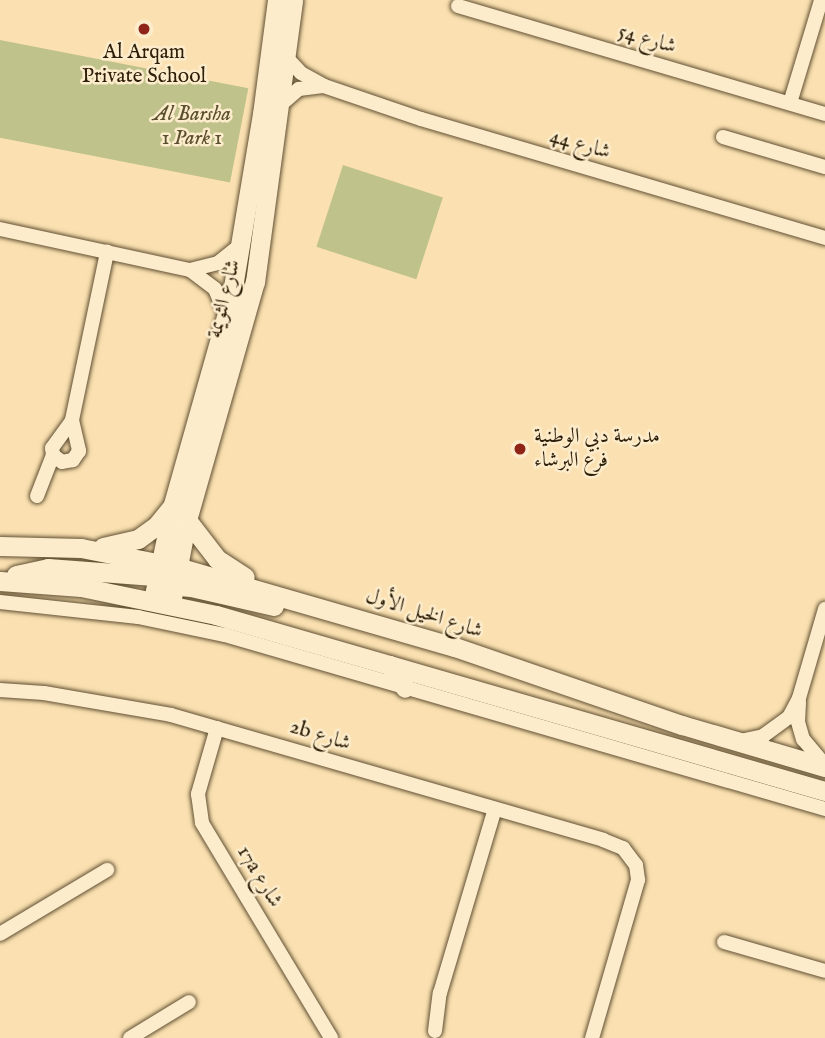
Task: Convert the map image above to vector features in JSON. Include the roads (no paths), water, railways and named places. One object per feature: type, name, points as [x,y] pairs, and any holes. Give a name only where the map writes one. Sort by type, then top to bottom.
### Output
[{"type":"main road","name":"شارع الثويمة","points":[[257,137],[251,114],[264,0]]},
{"type":"main road","name":"شارع الثويمة","points":[[165,583],[173,504],[226,317],[240,244],[277,0]]},
{"type":"main road","name":"شارع الثويمة","points":[[165,583],[187,520],[255,282],[293,0]]},
{"type":"main road","points":[[81,548],[121,545],[138,539],[157,525],[173,504]]},
{"type":"main road","points":[[187,520],[223,565],[294,599]]},
{"type":"main road","name":"شارع الخيل الأول","points":[[0,546],[81,548],[165,583],[390,666],[825,791]]},
{"type":"main road","points":[[2,581],[25,572],[48,568],[191,587],[287,609],[331,608]]},
{"type":"main road","name":"شارع الخيل الأول","points":[[165,583],[294,599],[331,608],[735,741],[825,766]]},
{"type":"main road","points":[[390,666],[405,688]]},
{"type":"street","points":[[790,103],[821,0]]},
{"type":"street","name":"شارع 54","points":[[458,6],[825,114]]},
{"type":"street","name":"شارع 44","points":[[286,57],[301,73],[324,86],[520,149],[825,238]]},
{"type":"street","points":[[278,107],[299,89],[324,86]]},
{"type":"street","points":[[723,137],[825,167]]},
{"type":"street","points":[[0,229],[190,270],[215,289],[226,317]]},
{"type":"street","points":[[190,270],[218,263],[240,244]]},
{"type":"street","points":[[53,455],[65,463],[78,455],[72,420],[107,252]]},
{"type":"street","points":[[37,496],[53,455],[52,444],[72,420]]},
{"type":"street","points":[[0,602],[113,614],[204,629],[825,809]]},
{"type":"street","points":[[735,741],[752,740],[773,731],[789,717],[799,698],[822,631],[825,609]]},
{"type":"street","name":"2b شارع","points":[[0,690],[44,693],[142,709],[217,727],[603,839],[623,849],[636,866],[638,880],[592,1038]]},
{"type":"street","points":[[799,698],[799,730],[808,747],[825,766]]},
{"type":"street","name":"17a شارع","points":[[217,727],[198,794],[202,823],[331,1038]]},
{"type":"street","points":[[435,1031],[440,993],[495,809]]},
{"type":"street","points":[[0,934],[107,870]]},
{"type":"street","points":[[724,942],[825,971]]},
{"type":"street","points":[[130,1038],[189,1002]]},
{"type":"place","name":"Al Arqam Private School","points":[[144,29]]},
{"type":"place","name":"مدرسة دبي الوطنية فرع البرشاء","points":[[520,449]]},
{"type":"park label","name":"Al Barsha 1 Park 1","points":[[192,127]]}]
